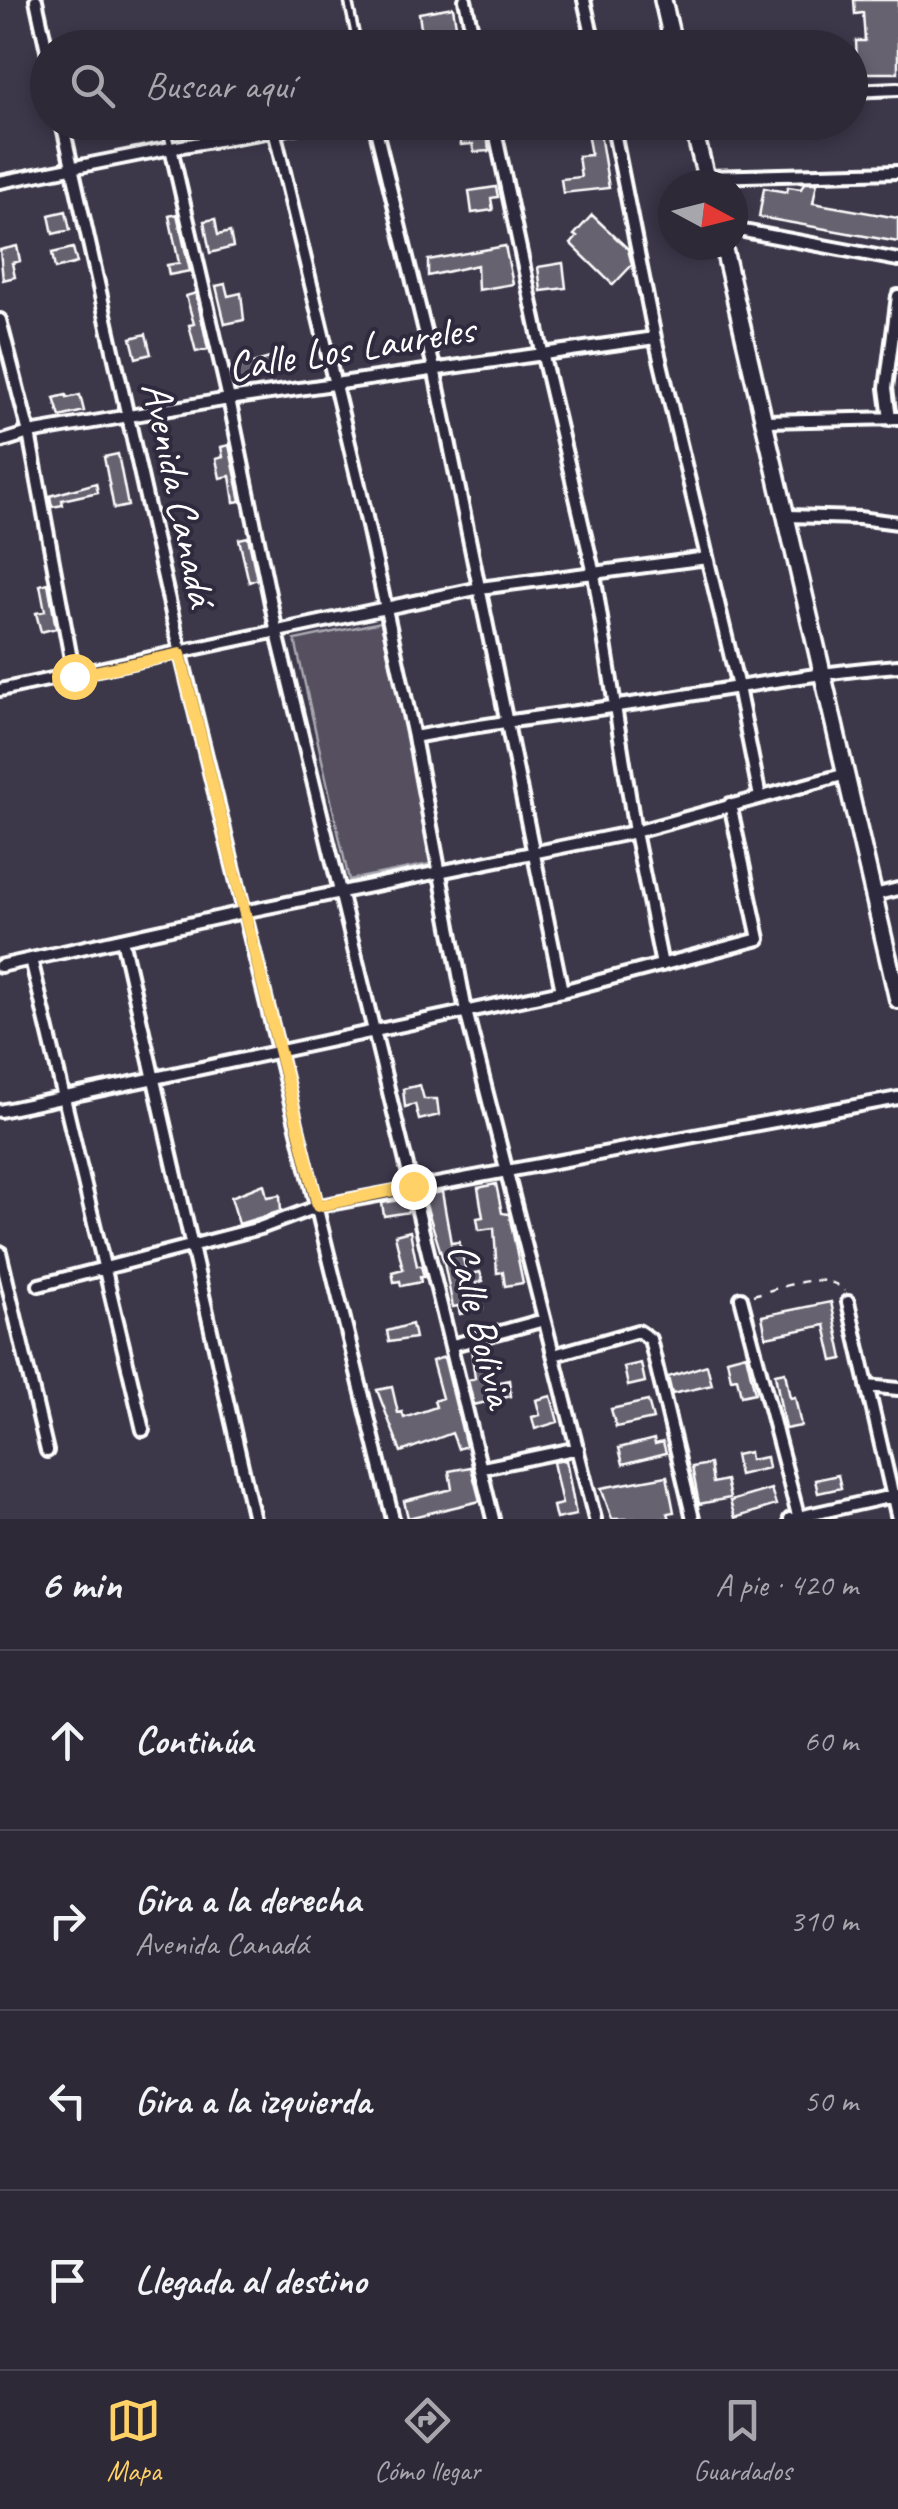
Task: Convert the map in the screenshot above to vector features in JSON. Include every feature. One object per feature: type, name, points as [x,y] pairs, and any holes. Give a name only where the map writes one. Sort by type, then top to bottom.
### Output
[{"type":"main road","points":[[662,0],[670,30]]},
{"type":"main road","points":[[696,140],[703,170]]},
{"type":"main road","points":[[727,260],[898,1000]]},
{"type":"street","points":[[36,0],[43,30]]},
{"type":"street","points":[[465,0],[472,30]]},
{"type":"street","points":[[584,0],[591,30]]},
{"type":"street","points":[[868,89],[898,88]]},
{"type":"street","name":"Avenida Canadá","points":[[66,140],[180,654],[393,1519]]},
{"type":"street","points":[[0,182],[217,140]]},
{"type":"street","points":[[276,140],[336,383],[414,737],[466,1011],[595,1519]]},
{"type":"street","points":[[378,140],[434,368],[562,991]]},
{"type":"street","points":[[497,140],[594,574],[662,965]]},
{"type":"street","points":[[616,140],[655,338],[738,686],[760,798]]},
{"type":"street","name":"Calle Bolivia","points":[[171,148],[230,399],[276,633],[493,1519]]},
{"type":"street","points":[[748,179],[898,172]]},
{"type":"street","points":[[748,231],[898,260]]},
{"type":"street","points":[[765,421],[894,418],[886,388],[898,296]]},
{"type":"street","points":[[0,320],[29,433],[74,676]]},
{"type":"street","name":"Calle Los Laureles","points":[[0,442],[29,433],[230,399],[655,338]]},
{"type":"street","points":[[788,516],[859,518],[898,524]]},
{"type":"street","points":[[0,690],[480,588],[707,558]]},
{"type":"street","points":[[414,737],[823,672],[898,666]]},
{"type":"street","points":[[0,966],[439,870],[636,832],[846,774]]},
{"type":"street","points":[[0,1110],[562,991],[759,939],[730,804]]},
{"type":"street","points":[[874,895],[898,889]]},
{"type":"street","points":[[122,939],[254,1519]]},
{"type":"street","points":[[32,960],[143,1430]]},
{"type":"street","points":[[39,1285],[260,1228],[318,1206],[898,1098]]},
{"type":"street","points":[[0,1252],[46,1451]]},
{"type":"street","points":[[741,1298],[796,1518],[895,1495]]},
{"type":"street","points":[[848,1302],[898,1519]]},
{"type":"street","points":[[452,1346],[544,1320]]},
{"type":"street","points":[[554,1355],[638,1331],[650,1339],[693,1519]]},
{"type":"street","points":[[868,1386],[898,1389]]},
{"type":"street","points":[[483,1468],[578,1448]]},
{"type":"lane","points":[[348,0],[354,30]]},
{"type":"lane","points":[[169,140],[171,148]]},
{"type":"path","points":[[741,1298],[824,1280],[841,1286],[848,1302]]},
{"type":"shaded area","points":[[381,622],[435,863],[349,880],[295,640]]},
{"type":"building","points":[[854,0],[898,0],[898,73],[868,73],[868,30],[864,30],[863,13],[855,14]]},
{"type":"building","points":[[453,7],[457,30],[421,30],[419,13]]},
{"type":"building","points":[[460,140],[488,140],[489,151],[474,152],[473,144],[461,145]]},
{"type":"building","points":[[588,140],[601,140],[609,188],[563,193],[561,179],[581,177],[578,156],[591,155]]},
{"type":"building","points":[[804,183],[817,183],[813,203],[898,218],[898,242],[759,217],[764,188],[787,192],[788,187],[801,189]]},
{"type":"building","points":[[496,187],[498,197],[491,198],[493,210],[472,213],[469,191]]},
{"type":"building","points":[[66,211],[70,230],[53,234],[49,215]]},
{"type":"building","points":[[177,214],[190,271],[169,275],[167,265],[179,263],[169,216]]},
{"type":"building","points":[[592,215],[628,249],[632,265],[613,285],[571,244]]},
{"type":"building","points":[[215,219],[218,235],[230,232],[233,247],[210,253],[204,221]]},
{"type":"building","points":[[17,246],[20,261],[12,263],[15,277],[3,280],[0,250]]},
{"type":"building","points":[[505,246],[513,284],[478,290],[477,265],[428,276],[428,260]]},
{"type":"building","points":[[73,248],[77,263],[55,269],[52,253]]},
{"type":"building","points":[[563,263],[566,288],[541,291],[538,267]]},
{"type":"building","points":[[225,284],[228,296],[241,293],[244,320],[225,324],[216,286]]},
{"type":"building","points":[[196,293],[208,349],[196,352],[186,296]]},
{"type":"building","points":[[146,334],[151,354],[136,358],[131,338]]},
{"type":"building","points":[[273,357],[277,374],[236,384],[232,369]]},
{"type":"building","points":[[80,395],[84,411],[60,417],[54,398]]},
{"type":"building","points":[[229,445],[241,501],[234,502],[230,476],[220,478],[216,459],[223,457],[221,447]]},
{"type":"building","points":[[118,454],[128,506],[114,509],[104,457]]},
{"type":"building","points":[[96,483],[98,492],[62,500],[63,505],[52,507],[50,496]]},
{"type":"building","points":[[248,537],[257,579],[249,582],[239,539]]},
{"type":"building","points":[[48,583],[56,628],[41,632],[36,613],[45,611],[40,585]]},
{"type":"building","points":[[420,1085],[424,1099],[437,1099],[439,1115],[419,1120],[415,1104],[405,1107],[403,1089]]},
{"type":"building","points":[[264,1184],[267,1197],[280,1195],[281,1211],[239,1224],[231,1197]]},
{"type":"building","points":[[496,1184],[502,1213],[509,1214],[523,1283],[505,1286],[503,1272],[497,1273],[494,1228],[479,1230],[477,1218],[483,1217],[478,1188]]},
{"type":"building","points":[[442,1192],[451,1243],[459,1242],[467,1275],[480,1272],[483,1281],[476,1283],[483,1309],[460,1314],[458,1306],[453,1307],[423,1195]]},
{"type":"building","points":[[406,1199],[409,1212],[384,1216],[382,1203]]},
{"type":"building","points":[[410,1231],[417,1266],[421,1266],[424,1277],[420,1277],[421,1282],[401,1286],[400,1281],[394,1282],[392,1272],[403,1269],[395,1235]]},
{"type":"building","points":[[831,1302],[843,1359],[833,1361],[825,1325],[766,1337],[762,1316]]},
{"type":"building","points":[[412,1324],[415,1338],[389,1342],[387,1331]]},
{"type":"building","points":[[471,1349],[485,1350],[487,1360],[482,1361],[489,1384],[509,1380],[511,1396],[474,1405],[468,1380],[475,1378]]},
{"type":"building","points":[[746,1354],[755,1393],[741,1396],[737,1378],[731,1379],[727,1359]]},
{"type":"building","points":[[444,1357],[466,1446],[458,1449],[452,1433],[401,1452],[377,1390],[392,1387],[398,1413],[402,1412],[404,1418],[436,1407],[434,1401],[442,1398],[432,1361]]},
{"type":"building","points":[[641,1363],[645,1382],[628,1386],[624,1367]]},
{"type":"building","points":[[707,1365],[712,1385],[672,1394],[668,1377]]},
{"type":"building","points":[[785,1372],[801,1426],[785,1429],[775,1374]]},
{"type":"building","points":[[551,1396],[558,1422],[535,1429],[532,1417],[540,1415],[536,1400]]},
{"type":"building","points":[[648,1401],[653,1419],[616,1427],[611,1409]]},
{"type":"building","points":[[654,1439],[655,1444],[663,1442],[666,1453],[623,1464],[619,1448]]},
{"type":"building","points":[[749,1452],[750,1460],[766,1457],[768,1468],[739,1475],[735,1455]]},
{"type":"building","points":[[566,1460],[576,1515],[556,1519],[553,1506],[562,1504],[553,1462]]},
{"type":"building","points":[[710,1464],[713,1483],[726,1480],[730,1498],[699,1504],[692,1467]]},
{"type":"building","points":[[471,1467],[480,1501],[408,1518],[404,1501],[452,1489],[449,1471]]},
{"type":"building","points":[[838,1475],[841,1488],[818,1493],[815,1480]]},
{"type":"building","points":[[667,1476],[674,1512],[668,1513],[670,1519],[612,1519],[601,1488]]},
{"type":"building","points":[[771,1489],[776,1505],[735,1518],[730,1501]]},
{"type":"route","points":[[74,676],[180,654],[318,1206],[413,1186]]}]
